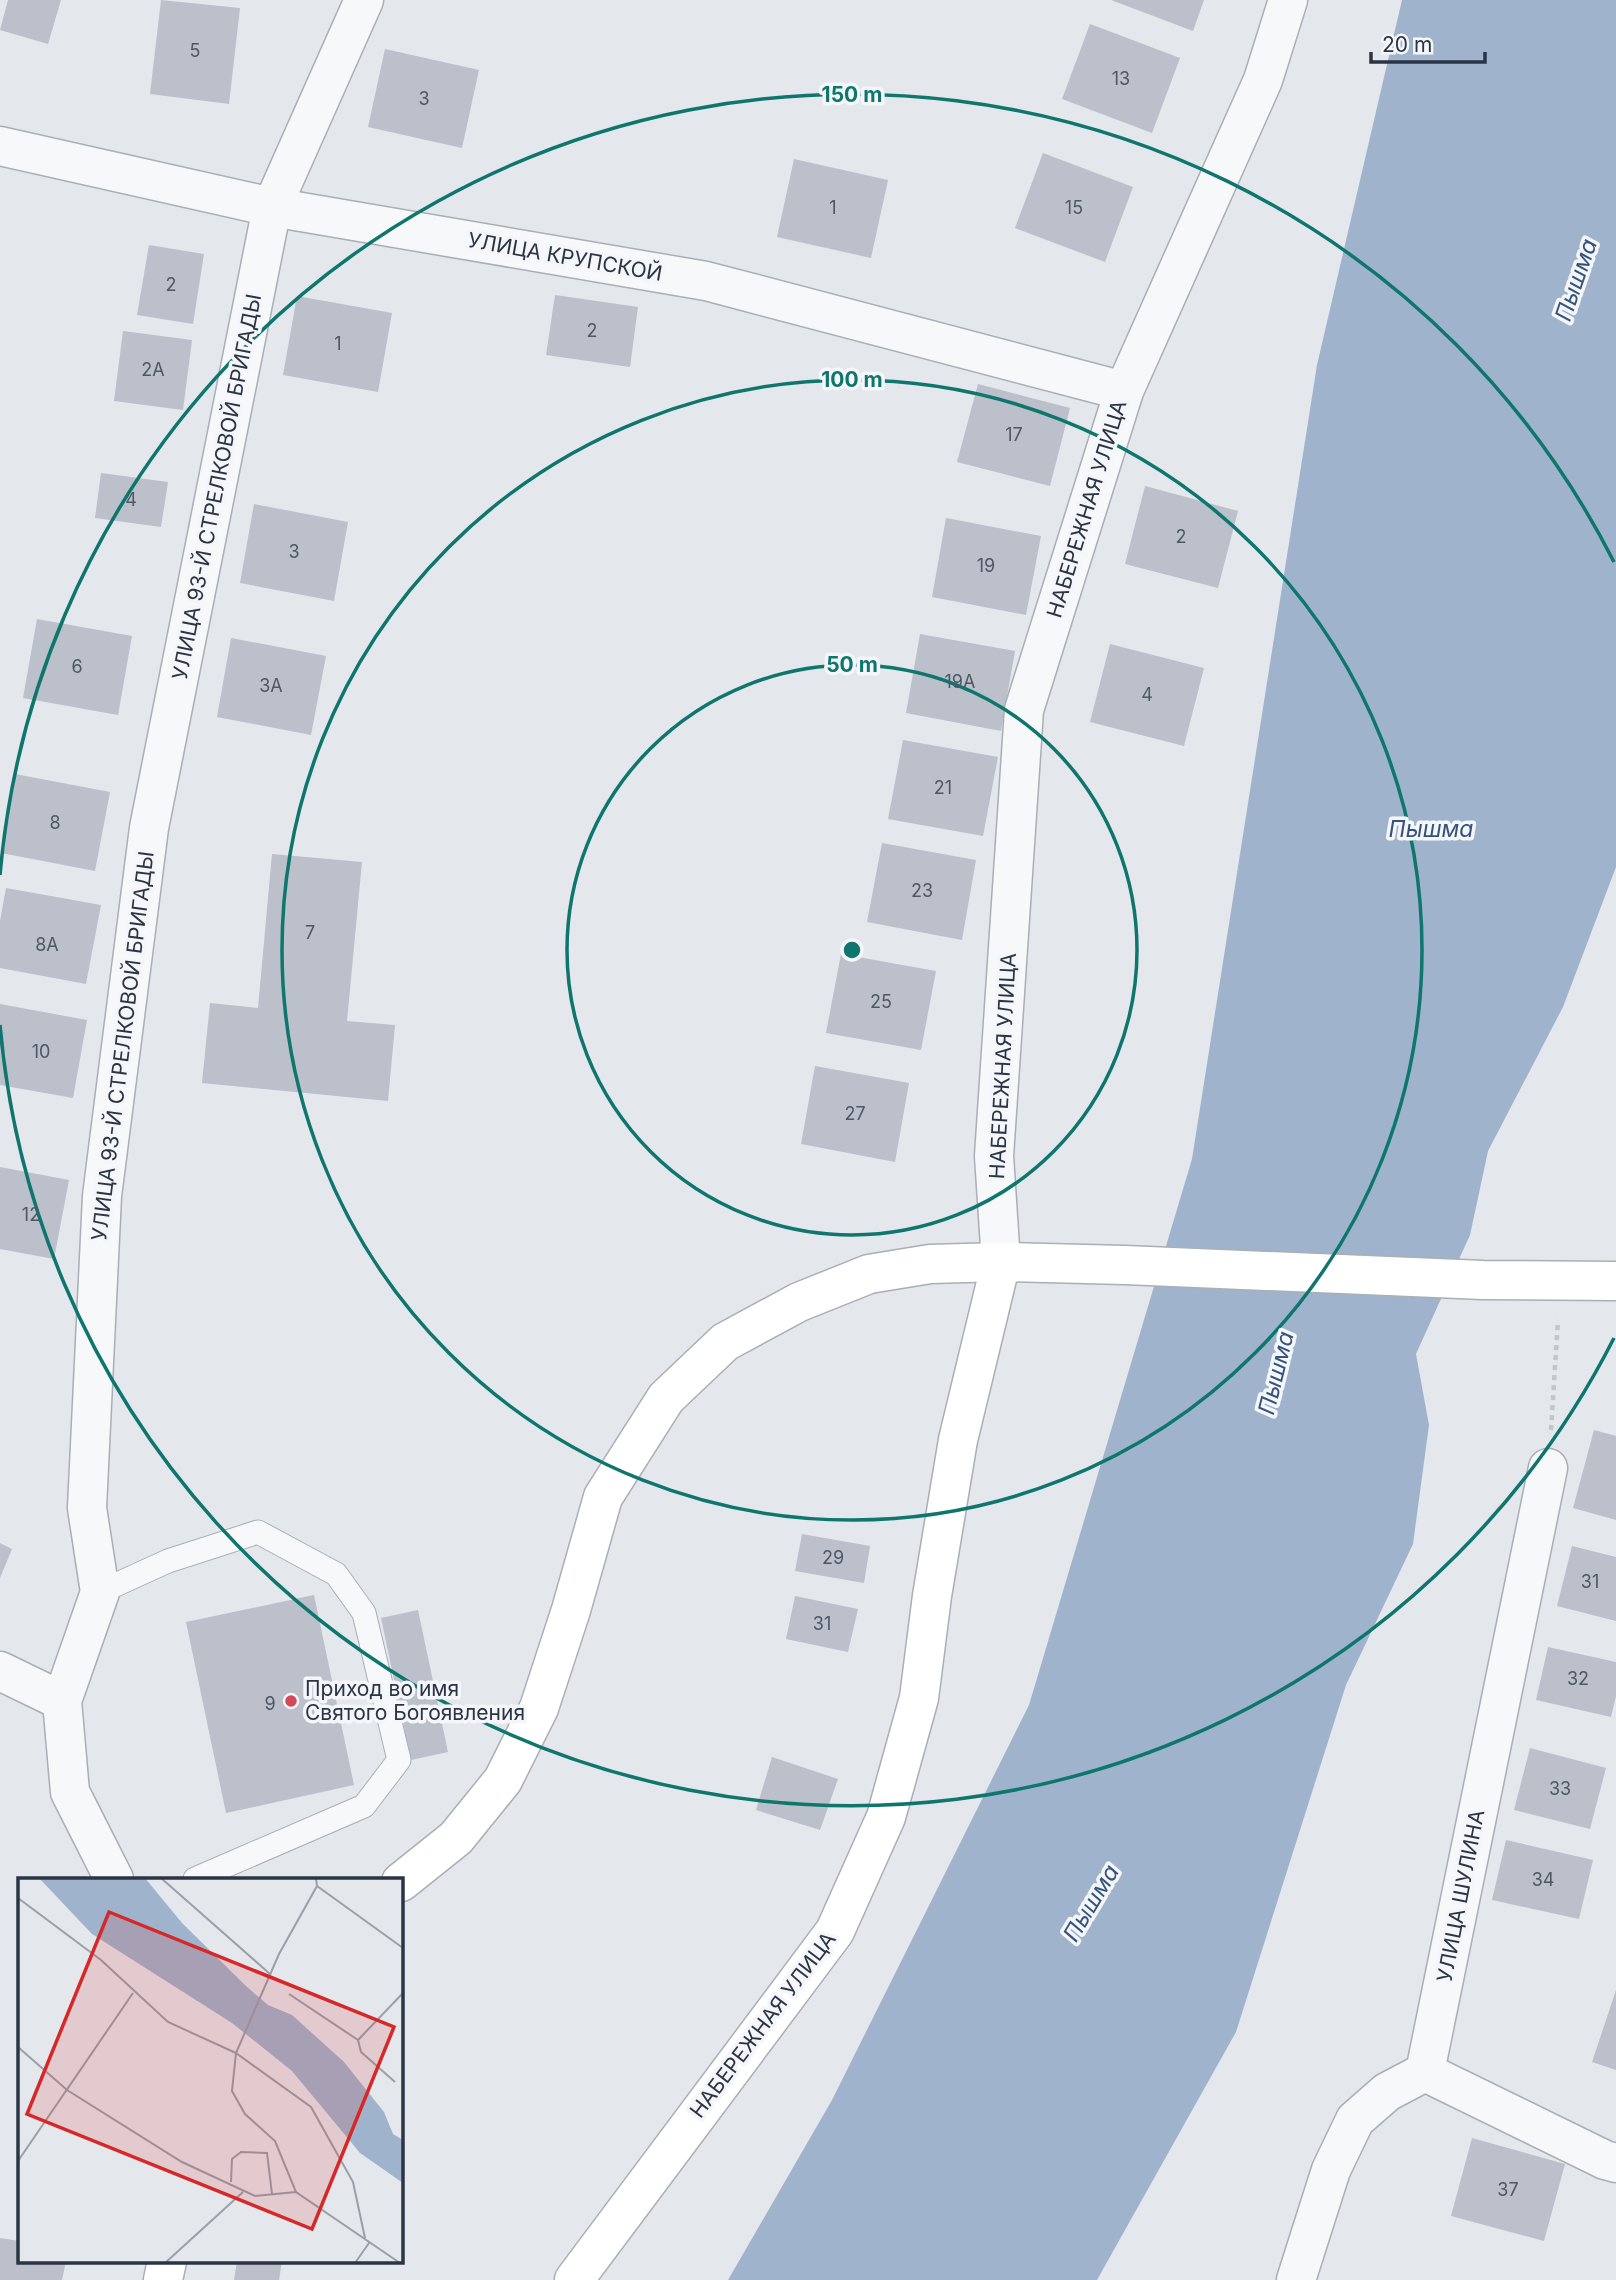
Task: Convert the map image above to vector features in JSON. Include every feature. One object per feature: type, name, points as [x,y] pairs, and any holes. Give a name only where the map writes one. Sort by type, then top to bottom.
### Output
[{"type":"main road","points":[[402,1881],[456,1838],[503,1780],[539,1708],[571,1610],[603,1497],[666,1398],[725,1342],[799,1303],[869,1274],[930,1264],[1001,1262],[1483,1280],[1616,1281]]},
{"type":"main road","name":"НАБЕРЕЖНАЯ УЛИЦА","points":[[574,2280],[835,1931],[886,1817],[919,1698],[932,1596],[958,1440],[1001,1262]]},
{"type":"main road","points":[[163,2280],[167,2262]]},
{"type":"street","name":"УЛИЦА 93-Й СТРЕЛКОВОЙ БРИГАДЫ","points":[[114,1878],[70,1791],[62,1701],[100,1592],[87,1508],[102,1196],[149,828],[272,207],[364,0]]},
{"type":"street","name":"НАБЕРЕЖНАЯ УЛИЦА","points":[[1001,1262],[995,1156],[1024,710],[1124,391],[1263,80],[1288,0]]},
{"type":"street","name":"УЛИЦА КРУПСКОЙ","points":[[0,146],[272,207],[706,281],[1124,391]]},
{"type":"street","name":"УЛИЦА ШУЛИНА","points":[[1425,2071],[1548,1468]]},
{"type":"street","points":[[0,1671],[62,1701]]},
{"type":"street","points":[[1296,2280],[1331,2170],[1355,2120],[1387,2092],[1425,2071],[1616,2163]]},
{"type":"lane","points":[[100,1592],[168,1561],[258,1532],[336,1574],[364,1613],[399,1760],[364,1806],[197,1878]]},
{"type":"path","points":[[1548,1468],[1561,1280]]},
{"type":"water","name":"Пышма","points":[[1402,0],[1616,0],[1616,867],[1563,1007],[1488,1151],[1470,1235],[1416,1354],[1429,1425],[1413,1544],[1346,1685],[1236,2032],[1097,2280],[728,2280],[832,2100],[1029,1705],[1192,1159],[1317,365]]},
{"type":"building","points":[[8,0],[61,0],[48,44],[0,30]]},
{"type":"building","points":[[161,0],[240,8],[229,104],[150,94]]},
{"type":"building","points":[[1111,0],[1204,0],[1193,31]]},
{"type":"building","points":[[1090,24],[1180,58],[1152,133],[1062,99]]},
{"type":"building","points":[[385,49],[479,70],[462,148],[368,127]]},
{"type":"building","points":[[1043,153],[1133,187],[1105,262],[1015,228]]},
{"type":"building","points":[[794,159],[888,180],[871,258],[777,237]]},
{"type":"building","points":[[149,245],[204,254],[193,324],[137,315]]},
{"type":"building","points":[[555,295],[638,307],[630,367],[546,355]]},
{"type":"building","points":[[297,296],[392,313],[378,392],[283,375]]},
{"type":"building","points":[[123,331],[192,340],[183,410],[114,401]]},
{"type":"building","points":[[978,384],[1070,408],[1050,486],[957,462]]},
{"type":"building","points":[[101,473],[168,482],[161,527],[95,518]]},
{"type":"building","points":[[1145,486],[1238,511],[1218,588],[1125,564]]},
{"type":"building","points":[[254,504],[348,522],[334,601],[240,583]]},
{"type":"building","points":[[946,518],[1041,536],[1026,615],[932,597]]},
{"type":"building","points":[[37,619],[132,636],[118,715],[23,698]]},
{"type":"building","points":[[920,634],[1015,651],[1001,731],[906,713]]},
{"type":"building","points":[[231,638],[326,656],[311,735],[217,717]]},
{"type":"building","points":[[1110,644],[1204,668],[1184,746],[1090,722]]},
{"type":"building","points":[[903,740],[998,757],[983,836],[888,819]]},
{"type":"building","points":[[15,774],[110,792],[95,871],[1,853]]},
{"type":"building","points":[[882,843],[976,860],[962,940],[867,922]]},
{"type":"building","points":[[272,854],[362,862],[347,1021],[395,1025],[388,1101],[202,1083],[210,1003],[258,1008]]},
{"type":"building","points":[[6,888],[101,905],[86,984],[0,968],[0,921]]},
{"type":"building","points":[[841,954],[936,971],[921,1050],[826,1033]]},
{"type":"building","points":[[0,1004],[87,1020],[73,1098],[0,1085]]},
{"type":"building","points":[[815,1066],[909,1083],[895,1162],[801,1144]]},
{"type":"building","points":[[0,1167],[69,1180],[54,1259],[0,1249]]},
{"type":"building","points":[[1594,1430],[1616,1436],[1616,1520],[1573,1508]]},
{"type":"building","points":[[802,1534],[870,1546],[864,1583],[795,1571]]},
{"type":"building","points":[[0,1543],[12,1549],[0,1578]]},
{"type":"building","points":[[1572,1546],[1616,1557],[1616,1621],[1557,1606]]},
{"type":"building","points":[[314,1595],[354,1785],[226,1813],[186,1622]]},
{"type":"building","points":[[795,1596],[858,1609],[848,1652],[786,1639]]},
{"type":"building","points":[[418,1610],[448,1752],[411,1760],[381,1618]]},
{"type":"building","points":[[1548,1647],[1616,1662],[1616,1696],[1611,1717],[1536,1700]]},
{"type":"building","points":[[1530,1748],[1606,1768],[1590,1829],[1514,1810]]},
{"type":"building","points":[[772,1757],[838,1779],[820,1830],[756,1810]]},
{"type":"building","points":[[1506,1840],[1593,1860],[1579,1919],[1492,1900]]},
{"type":"building","points":[[1616,1990],[1616,2070],[1592,2062]]},
{"type":"building","points":[[1472,2138],[1565,2164],[1544,2241],[1451,2216]]},
{"type":"building","points":[[0,2238],[18,2241],[18,2262],[66,2262],[62,2280],[0,2280]]},
{"type":"building","points":[[237,2262],[282,2262],[279,2280],[234,2280]]},
{"type":"place","name":"Приход во имя Святого Богоявления","points":[[291,1701]]}]
